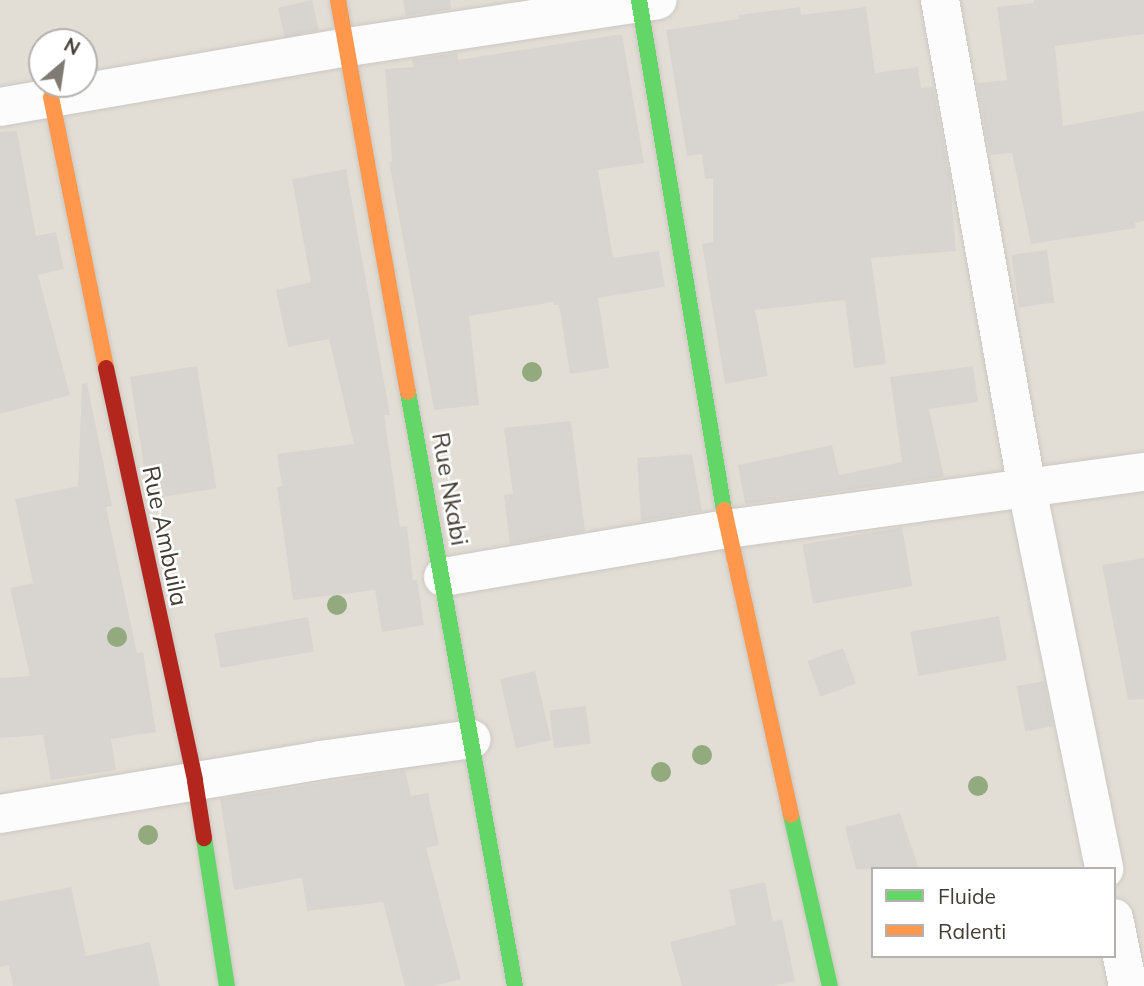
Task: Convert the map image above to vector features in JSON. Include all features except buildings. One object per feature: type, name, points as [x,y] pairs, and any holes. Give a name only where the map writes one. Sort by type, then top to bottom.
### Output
[{"type":"street","name":"Rue Nkabi","points":[[338,0],[515,986]]},
{"type":"street","points":[[940,0],[1027,489],[1104,867]]},
{"type":"street","points":[[98,89],[645,1],[727,528],[830,986]]},
{"type":"street","points":[[0,107],[46,98]]},
{"type":"street","name":"Rue Ambuila","points":[[51,98],[122,448],[195,781],[227,986]]},
{"type":"street","points":[[443,578],[727,528],[1144,472]]},
{"type":"street","points":[[0,814],[472,739]]},
{"type":"street","points":[[1116,928],[1128,986]]},
{"type":"shaded area","points":[[0,0],[1144,0],[1144,986],[0,986]]},
{"type":"traffic: fast","points":[[639,0],[724,510]]},
{"type":"traffic: fast","points":[[408,392],[515,986]]},
{"type":"traffic: fast","points":[[791,815],[830,986]]},
{"type":"traffic: fast","points":[[204,838],[227,986]]},
{"type":"traffic: slow","points":[[338,0],[408,392]]},
{"type":"traffic: slow","points":[[51,98],[106,368]]},
{"type":"traffic: slow","points":[[724,510],[791,815]]},
{"type":"traffic: jam","points":[[106,368],[195,781],[204,838]]}]
